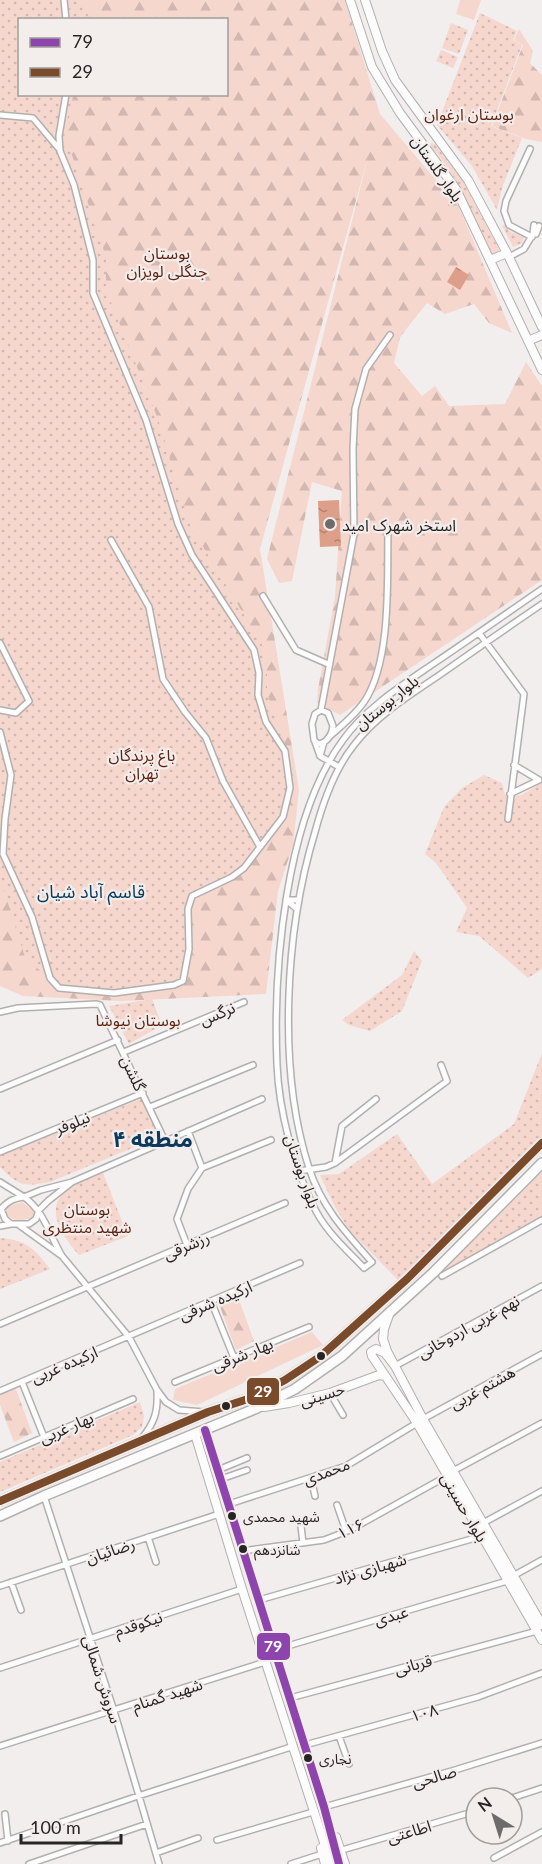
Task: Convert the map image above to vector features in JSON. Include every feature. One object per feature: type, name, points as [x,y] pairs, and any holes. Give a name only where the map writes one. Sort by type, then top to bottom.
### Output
[{"type":"main road","name":"بلوار گلستان","points":[[350,0],[372,67],[400,113],[456,189],[542,370]]},
{"type":"main road","name":"بلوار گلستان","points":[[365,0],[382,51],[395,80],[468,180],[508,255],[542,327]]},
{"type":"main road","points":[[423,145],[435,135]]},
{"type":"main road","points":[[490,260],[508,255]]},
{"type":"main road","points":[[528,341],[542,335]]},
{"type":"main road","points":[[0,1500],[141,1439],[208,1412],[248,1399],[285,1380],[333,1346],[407,1279],[542,1143]]},
{"type":"main road","points":[[0,1516],[205,1430],[295,1389],[342,1356],[433,1273],[542,1163]]},
{"type":"main road","points":[[390,1312],[383,1339],[395,1366]]},
{"type":"main road","points":[[333,1346],[342,1356]]},
{"type":"main road","name":"بلوار حسینی","points":[[420,1421],[372,1356],[373,1350],[382,1351],[395,1366],[420,1421],[482,1536],[539,1628],[542,1640]]},
{"type":"main road","name":"حسینی","points":[[256,1408],[330,1393],[370,1377],[386,1376]]},
{"type":"main road","points":[[205,1430],[324,1807],[339,1864]]},
{"type":"main road","points":[[195,1434],[242,1589],[331,1864]]},
{"type":"main road","points":[[201,1455],[204,1445],[211,1447]]},
{"type":"main road","name":"بلوار حسینی","points":[[450,1474],[483,1523],[510,1579]]},
{"type":"main road","points":[[324,1807],[342,1850],[345,1864]]},
{"type":"main road","points":[[313,1812],[325,1864]]},
{"type":"street","points":[[64,0],[66,18]]},
{"type":"street","points":[[60,151],[59,136],[66,96]]},
{"type":"street","points":[[0,115],[33,118],[46,131],[60,151],[74,185],[93,260],[93,293],[146,420],[178,524],[192,555],[254,650],[259,673],[258,695],[266,722],[285,751],[290,788],[283,817],[244,868],[232,877],[192,896],[188,909],[189,949],[183,981],[174,985],[114,993],[59,988],[50,978],[32,916],[3,854],[11,775],[0,732]]},
{"type":"street","points":[[530,149],[506,201],[504,211],[509,225],[532,236]]},
{"type":"street","points":[[508,255],[524,249],[537,225]]},
{"type":"street","points":[[339,767],[320,756],[312,732],[312,724],[315,714],[321,710],[354,534],[355,409],[366,369],[390,335]]},
{"type":"street","points":[[315,742],[321,744],[348,719],[363,703],[374,684],[386,619],[388,528]]},
{"type":"street","points":[[111,540],[149,607],[163,679],[206,738],[223,781],[260,847]]},
{"type":"street","name":"بلوار بوستان","points":[[542,589],[361,718],[329,761],[307,815],[296,850],[286,900],[278,970],[277,1066],[290,1140],[299,1171],[319,1217],[364,1268],[372,1262],[329,1212],[309,1169],[293,1098],[290,1062],[290,971],[298,900],[308,853],[318,819],[339,767],[369,727],[389,710],[542,604]]},
{"type":"street","points":[[263,596],[296,650],[328,664]]},
{"type":"street","points":[[479,633],[524,694],[508,819]]},
{"type":"street","points":[[0,643],[29,701],[16,713],[0,710]]},
{"type":"street","points":[[382,701],[389,710]]},
{"type":"street","points":[[320,756],[326,740],[333,731],[333,722],[328,713],[321,710]]},
{"type":"street","points":[[333,722],[348,719]]},
{"type":"street","points":[[514,765],[540,778]]},
{"type":"street","points":[[510,794],[540,778]]},
{"type":"street","points":[[286,900],[298,900]]},
{"type":"street","points":[[286,900],[297,909]]},
{"type":"street","name":"نرگس","points":[[124,1052],[244,1002]]},
{"type":"street","name":"گلشن","points":[[0,1012],[18,1008],[100,1005],[165,1141]]},
{"type":"street","points":[[0,1089],[118,1040]]},
{"type":"street","points":[[277,1066],[290,1062]]},
{"type":"street","points":[[150,1107],[253,1065]]},
{"type":"street","points":[[299,1171],[326,1167],[335,1163],[447,1081],[441,1065]]},
{"type":"street","name":"نیلوفر","points":[[0,1152],[143,1093]]},
{"type":"street","points":[[11,1224],[5,1219],[0,1208],[15,1198],[72,1182],[262,1099]]},
{"type":"street","points":[[335,1163],[342,1126],[376,1099]]},
{"type":"street","points":[[188,1131],[202,1168]]},
{"type":"street","points":[[187,1245],[177,1219],[188,1190],[202,1168],[271,1140]]},
{"type":"street","points":[[0,1182],[24,1197],[39,1210],[62,1256],[129,1337],[157,1390],[166,1402],[179,1410],[208,1412]]},
{"type":"street","points":[[0,1227],[11,1224],[29,1224],[36,1219],[39,1210],[72,1182]]},
{"type":"street","name":"رزشرقی","points":[[0,1324],[285,1203]]},
{"type":"street","points":[[319,1217],[329,1212]]},
{"type":"street","points":[[442,1276],[542,1220]]},
{"type":"street","points":[[19,1225],[62,1256]]},
{"type":"street","name":"ارکیده شرقی","points":[[129,1337],[300,1263]]},
{"type":"street","name":"نهم غربی اردوخانی","points":[[395,1366],[542,1286]]},
{"type":"street","points":[[211,1301],[234,1358]]},
{"type":"street","name":"بهار شرقی","points":[[175,1382],[309,1327]]},
{"type":"street","name":"ارکیده غربی","points":[[0,1391],[129,1337]]},
{"type":"street","name":"هشتم غربی","points":[[420,1421],[542,1354]]},
{"type":"street","points":[[22,1382],[44,1437]]},
{"type":"street","points":[[141,1439],[152,1426],[158,1408],[157,1390]]},
{"type":"street","points":[[330,1393],[343,1415]]},
{"type":"street","name":"بهار غربی","points":[[0,1456],[133,1399]]},
{"type":"street","name":"محمدی","points":[[229,1504],[346,1466],[420,1421]]},
{"type":"street","name":"۱۱۶","points":[[242,1551],[324,1540],[346,1531],[542,1423]]},
{"type":"street","points":[[218,1470],[247,1458]]},
{"type":"street","points":[[221,1479],[247,1470]]},
{"type":"street","points":[[311,1478],[315,1496]]},
{"type":"street","points":[[483,1523],[542,1491]]},
{"type":"street","name":"سروش شمالی","points":[[44,1496],[114,1711],[159,1864]]},
{"type":"street","points":[[337,1505],[346,1531]]},
{"type":"street","name":"رضائیان","points":[[0,1586],[219,1514]]},
{"type":"street","points":[[301,1526],[303,1543]]},
{"type":"street","name":"شهبازی نژاد","points":[[259,1600],[482,1536]]},
{"type":"street","points":[[148,1537],[156,1562]]},
{"type":"street","name":"عبدی","points":[[274,1650],[510,1579],[542,1560]]},
{"type":"street","points":[[11,1582],[21,1611]]},
{"type":"street","name":"نیکوقدم","points":[[0,1668],[242,1589]]},
{"type":"street","name":"قربانی","points":[[290,1698],[539,1628]]},
{"type":"street","name":"شهید گمنام","points":[[0,1746],[266,1662]]},
{"type":"street","name":"۱۰۸","points":[[304,1745],[478,1697],[542,1672]]},
{"type":"street","points":[[339,1736],[349,1764]]},
{"type":"street","name":"صالحی","points":[[324,1807],[542,1743]]},
{"type":"street","points":[[0,1843],[294,1746]]},
{"type":"street","points":[[524,1794],[542,1788]]},
{"type":"street","points":[[217,1840],[313,1812]]},
{"type":"street","points":[[5,1814],[8,1841]]},
{"type":"street","name":"اطاعتی","points":[[342,1850],[464,1814]]},
{"type":"street","points":[[29,1864],[147,1824]]},
{"type":"street","points":[[494,1858],[542,1832]]},
{"type":"street","points":[[156,1853],[198,1838]]},
{"type":"street","points":[[291,1864],[322,1854]]},
{"type":"green space","name":"بوستان جنگلی لویزان","points":[[0,0],[345,0],[380,114],[459,207],[512,333],[489,323],[474,304],[445,314],[427,303],[400,337],[394,363],[422,396],[435,386],[449,406],[505,404],[526,362],[542,386],[542,580],[340,715],[317,703],[335,597],[342,491],[312,482],[292,581],[279,583],[267,559],[369,153],[260,549],[299,790],[293,845],[278,891],[266,994],[121,1001],[23,996],[0,986]]},
{"type":"green space","name":"باغ پرندگان تهران","points":[[0,0],[84,0],[89,18],[18,18],[18,96],[73,96],[66,137],[106,257],[106,290],[158,419],[190,525],[264,648],[267,693],[287,749],[293,787],[286,818],[243,873],[195,897],[191,909],[192,949],[185,982],[175,987],[114,996],[59,988],[25,957],[0,878]]},
{"type":"green space","points":[[460,0],[481,0],[474,20],[456,14]]},
{"type":"green space","name":"بوستان ارغوان","points":[[480,13],[517,31],[513,40],[522,45],[491,126],[522,138],[502,188],[497,210],[472,166],[437,125]]},
{"type":"green space","points":[[451,23],[468,30],[459,54],[442,48]]},
{"type":"green space","points":[[519,29],[533,51],[530,63],[542,75],[542,142],[526,139],[492,126],[523,45],[514,40]]},
{"type":"green space","points":[[441,50],[458,57],[453,68],[436,61]]},
{"type":"green space","points":[[431,143],[435,144],[463,181],[500,253],[494,256],[492,254],[458,185],[431,147]]},
{"type":"green space","points":[[505,225],[509,231],[524,237],[522,243],[513,247],[502,226]]},
{"type":"green space","points":[[484,775],[502,783],[505,795],[520,796],[542,782],[542,969],[528,978],[479,936],[456,932],[467,908],[436,863],[425,854],[444,807],[462,788]]},
{"type":"green space","points":[[414,951],[422,961],[402,1011],[370,1031],[349,1025],[342,1020],[402,975]]},
{"type":"green space","name":"بوستان نیوشا","points":[[152,999],[162,1025],[129,1044],[109,1006]]},
{"type":"green space","points":[[542,1053],[542,1136],[398,1280],[349,1230],[320,1175],[339,1174],[397,1134],[432,1184],[514,1124]]},
{"type":"green space","points":[[143,1098],[159,1137],[50,1182],[22,1184],[0,1167],[0,1156]]},
{"type":"green space","points":[[542,1171],[542,1216],[441,1273]]},
{"type":"green space","name":"بوستان شهید منتظری","points":[[103,1173],[128,1236],[79,1255],[66,1239],[57,1221],[57,1203],[62,1194],[71,1186]]},
{"type":"green space","points":[[22,1202],[35,1212],[33,1217],[18,1220],[8,1216],[5,1212],[7,1207]]},
{"type":"green space","points":[[0,1238],[24,1243],[40,1256],[50,1269],[0,1289]]},
{"type":"green space","points":[[238,1297],[254,1341],[236,1350],[219,1304]]},
{"type":"green space","points":[[312,1332],[323,1345],[197,1405],[173,1400],[175,1389]]},
{"type":"green space","points":[[16,1389],[32,1433],[14,1442],[0,1405],[0,1395]]},
{"type":"green space","points":[[140,1402],[144,1416],[142,1427],[133,1435],[0,1492],[0,1462]]},
{"type":"water","points":[[456,267],[469,275],[460,290],[447,282]]},
{"type":"water","name":"استخر شهرک امید","points":[[339,500],[341,546],[320,547],[318,501]]},
{"type":"transit line","name":"29","points":[[0,1501],[208,1412],[248,1399],[285,1380],[321,1356],[407,1279],[542,1143]]},
{"type":"transit line","name":"79","points":[[205,1430],[324,1807],[339,1864]]},
{"type":"place","name":"استخر شهرک امید","points":[[330,524]]},
{"type":"place","name":"شهید محمدی","points":[[232,1516]]},
{"type":"place","name":"شانزدهم","points":[[243,1549]]},
{"type":"place","name":"نجاری","points":[[308,1758]]},
{"type":"district","name":"قاسم آباد شیان","points":[[91,891]]},
{"type":"district","name":"منطقه ۴","points":[[153,1138]]}]
